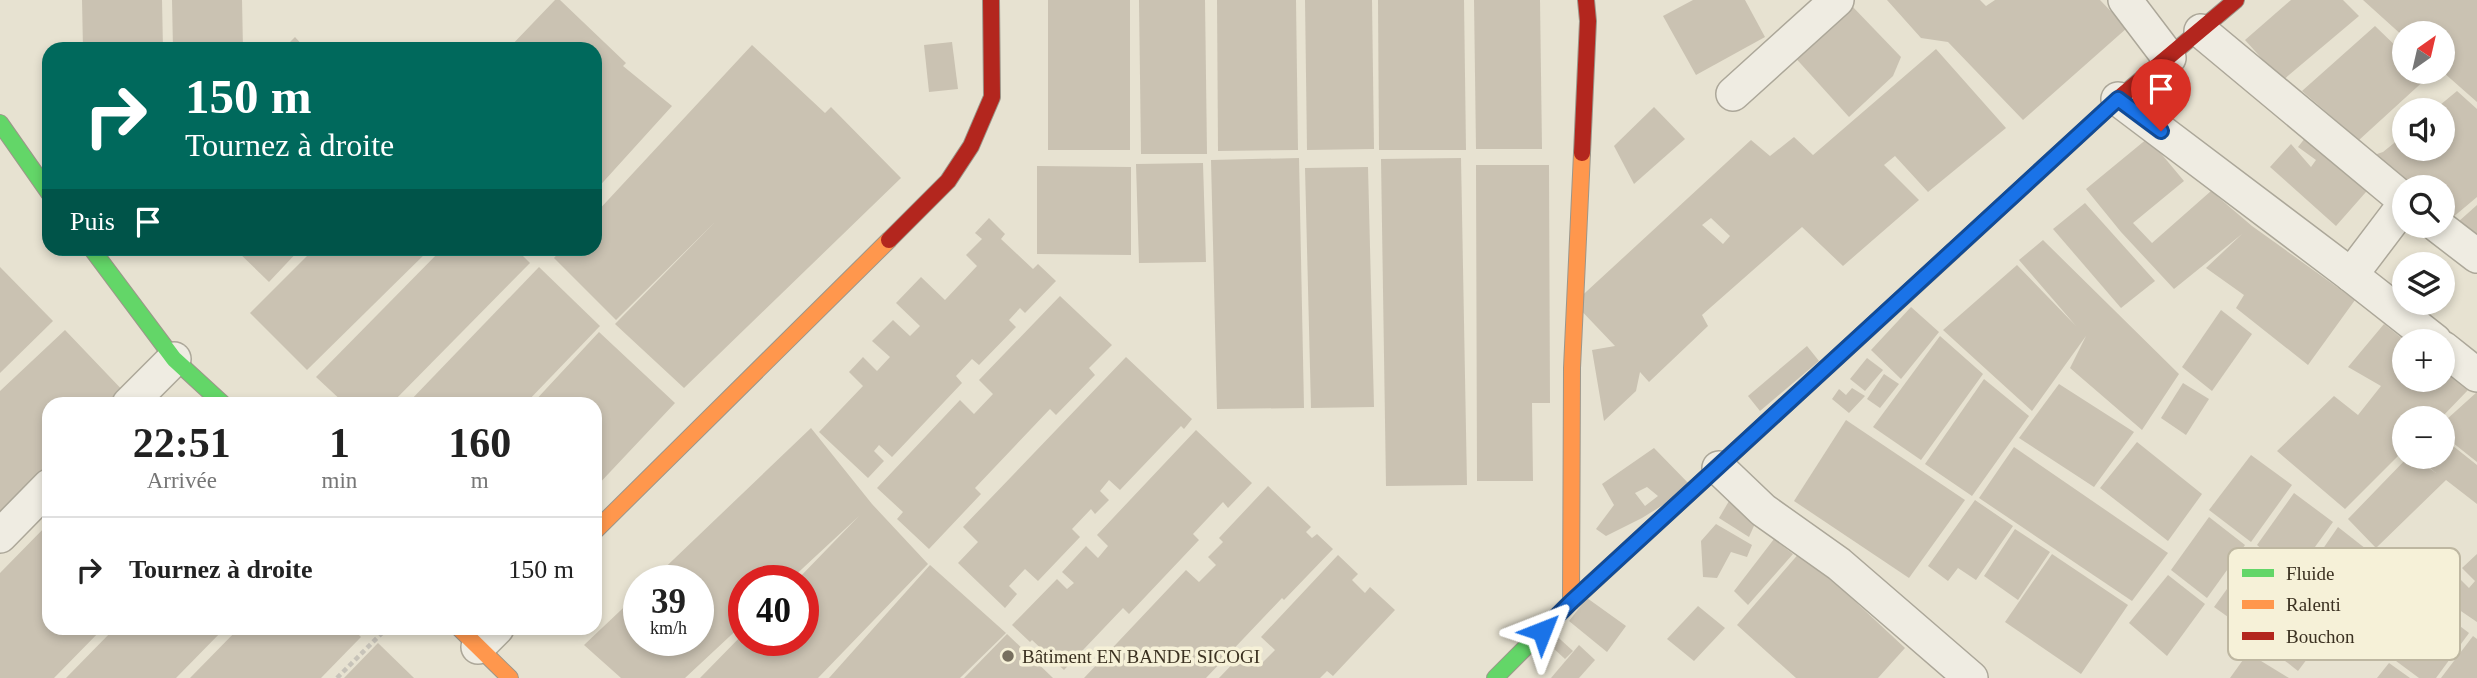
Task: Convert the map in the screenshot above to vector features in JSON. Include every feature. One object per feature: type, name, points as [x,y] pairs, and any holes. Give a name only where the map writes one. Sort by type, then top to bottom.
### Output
[{"type":"street","points":[[602,524],[947,181],[971,146],[992,97],[991,0]]},
{"type":"street","points":[[1571,602],[1572,369],[1587,0]]},
{"type":"street","points":[[1733,94],[1837,0]]},
{"type":"street","points":[[2125,0],[2169,58]]},
{"type":"street","points":[[1495,678],[1571,602],[2118,99],[2236,0]]},
{"type":"street","points":[[2201,31],[2392,193]]},
{"type":"street","points":[[2118,99],[2420,329]]},
{"type":"street","points":[[0,123],[42,183]]},
{"type":"street","points":[[2351,275],[2392,219]]},
{"type":"street","points":[[2454,238],[2477,256]]},
{"type":"street","points":[[97,256],[174,359],[215,397]]},
{"type":"street","points":[[2455,358],[2477,375]]},
{"type":"street","points":[[136,397],[174,359]]},
{"type":"street","points":[[1719,468],[1763,510],[1839,564],[1972,678]]},
{"type":"street","points":[[0,536],[42,493]]},
{"type":"street","points":[[478,635],[510,678]]},
{"type":"path","points":[[337,678],[380,635]]},
{"type":"building","points":[[82,0],[162,0],[163,42],[83,42]]},
{"type":"building","points":[[172,0],[242,0],[243,42],[173,42]]},
{"type":"building","points":[[555,0],[560,0],[626,63],[623,66],[672,106],[602,183],[602,42],[515,42]]},
{"type":"building","points":[[1048,0],[1130,0],[1130,150],[1048,150]]},
{"type":"building","points":[[1139,0],[1205,0],[1207,154],[1141,154]]},
{"type":"building","points":[[1217,0],[1296,0],[1298,150],[1218,151]]},
{"type":"building","points":[[1305,0],[1372,0],[1374,149],[1307,150]]},
{"type":"building","points":[[1378,0],[1464,0],[1466,150],[1379,150]]},
{"type":"building","points":[[1474,0],[1540,0],[1542,149],[1476,149]]},
{"type":"building","points":[[1693,0],[1745,0],[1765,37],[1696,75],[1663,16]]},
{"type":"building","points":[[1887,0],[1980,0],[1986,6],[1995,0],[2100,0],[2127,28],[2023,120],[1948,42],[1921,38]]},
{"type":"building","points":[[2291,0],[2343,0],[2359,16],[2282,81],[2245,40]]},
{"type":"building","points":[[2363,0],[2477,0],[2477,102],[2455,83],[2455,21],[2392,21],[2392,26]]},
{"type":"building","points":[[1850,4],[1901,57],[1893,76],[1849,117],[1791,53]]},
{"type":"building","points":[[2375,26],[2392,42],[2392,84],[2420,84],[2405,98],[2392,98],[2392,110],[2359,140],[2302,91]]},
{"type":"building","points":[[952,42],[958,89],[929,92],[924,45]]},
{"type":"building","points":[[752,45],[825,113],[831,107],[901,178],[684,388],[615,324],[715,222],[616,320],[554,258],[602,256],[602,206]]},
{"type":"building","points":[[1936,49],[2006,128],[1928,192],[1895,156],[1884,165],[1919,200],[1843,266],[1802,227],[1702,315],[1708,326],[1649,382],[1640,372],[1636,391],[1604,421],[1592,350],[1615,346],[1574,303],[1751,140],[1770,156],[1794,137],[1813,155]],"holes":[[[1711,218],[1730,236],[1723,244],[1702,225]]]},
{"type":"building","points":[[2457,91],[2477,109],[2477,197],[2455,215],[2455,175],[2399,175],[2374,155],[2392,145],[2392,161],[2455,161],[2455,98],[2449,98]]},
{"type":"building","points":[[1654,107],[1685,139],[1634,184],[1614,146]]},
{"type":"building","points":[[2309,133],[2373,184],[2336,226],[2270,167],[2291,144],[2311,167],[2316,160],[2298,147]]},
{"type":"building","points":[[2148,138],[2184,181],[2133,223],[2152,243],[2211,191],[2252,226],[2355,300],[2308,365],[2236,308],[2244,295],[2206,268],[2242,234],[2174,289],[2121,232],[2086,189]]},
{"type":"building","points":[[1299,158],[1304,408],[1217,409],[1211,160]]},
{"type":"building","points":[[1461,158],[1467,485],[1386,486],[1381,159]]},
{"type":"building","points":[[1203,163],[1206,262],[1139,263],[1136,164]]},
{"type":"building","points":[[1476,165],[1549,165],[1550,403],[1532,403],[1533,481],[1477,481]]},
{"type":"building","points":[[1037,166],[1131,167],[1131,255],[1037,254]]},
{"type":"building","points":[[1368,167],[1374,407],[1311,408],[1305,168]]},
{"type":"building","points":[[2085,203],[2155,281],[2121,308],[2053,229]]},
{"type":"building","points":[[2477,205],[2477,240],[2458,222]]},
{"type":"building","points":[[989,218],[1005,234],[1001,239],[1033,269],[1038,264],[1056,281],[1025,313],[1020,308],[1009,320],[1016,327],[979,365],[972,359],[956,376],[962,383],[892,457],[879,445],[874,451],[884,461],[868,478],[819,432],[863,386],[849,372],[863,357],[877,371],[890,357],[872,341],[893,320],[910,336],[920,326],[896,303],[921,277],[945,300],[977,266],[966,255],[982,239],[975,233]]},
{"type":"building","points":[[2043,240],[2179,374],[2142,430],[2070,368],[2086,336],[2032,411],[1943,330],[2017,265],[2076,326],[2019,260]]},
{"type":"building","points":[[242,256],[293,256],[269,282]]},
{"type":"building","points":[[307,256],[423,256],[307,370],[250,313]]},
{"type":"building","points":[[435,256],[523,256],[530,263],[398,397],[337,397],[316,377]]},
{"type":"building","points":[[0,267],[53,321],[0,373]]},
{"type":"building","points":[[539,267],[600,326],[532,397],[414,397]]},
{"type":"building","points":[[1060,296],[1112,345],[1089,368],[1095,375],[1056,415],[1050,409],[975,488],[981,494],[929,549],[897,519],[903,512],[877,488],[960,400],[974,414],[993,394],[979,380]]},
{"type":"building","points":[[1911,307],[1939,332],[1901,379],[1871,350]]},
{"type":"building","points":[[2221,310],[2252,334],[2212,391],[2182,367]]},
{"type":"building","points":[[2384,324],[2392,330],[2392,392],[2455,392],[2455,380],[2468,390],[2453,406],[2392,406],[2392,462],[2345,509],[2277,451],[2334,396],[2358,415],[2381,386],[2348,367]]},
{"type":"building","points":[[65,330],[128,396],[42,397],[42,479],[0,518],[0,391]]},
{"type":"building","points":[[599,332],[675,403],[602,481],[602,397],[539,397]]},
{"type":"building","points":[[1940,336],[1983,374],[1921,460],[1873,427]]},
{"type":"building","points":[[1807,346],[1819,361],[1760,411],[1748,396]]},
{"type":"building","points":[[1126,357],[1192,419],[1184,429],[1181,426],[1120,490],[1109,480],[1100,491],[1109,500],[1095,514],[1091,509],[1072,529],[1080,537],[1038,581],[1025,569],[1009,586],[1017,594],[1005,608],[958,563],[978,542],[963,527]]},
{"type":"building","points":[[1867,358],[1883,370],[1865,391],[1850,379]]},
{"type":"building","points":[[1884,374],[1899,384],[1880,408],[1867,399]]},
{"type":"building","points":[[1984,379],[2029,416],[1972,496],[1925,464]]},
{"type":"building","points":[[2183,383],[2209,399],[2186,435],[2161,418]]},
{"type":"building","points":[[2059,384],[2134,432],[2094,487],[2019,438]]},
{"type":"building","points":[[1852,388],[1865,396],[1849,413],[1832,399],[1839,389],[1846,395]]},
{"type":"building","points":[[2477,392],[2477,462],[2455,445],[2455,412]]},
{"type":"building","points":[[1846,420],[1965,500],[1909,578],[1794,501]]},
{"type":"building","points":[[811,428],[872,504],[928,564],[818,678],[700,678],[728,649],[728,656],[819,656],[819,565],[812,565],[859,516],[806,565],[728,565],[728,638],[714,651],[714,565],[668,565]]},
{"type":"building","points":[[1196,430],[1252,483],[1228,508],[1223,502],[1193,534],[1199,540],[1129,614],[1123,608],[1064,670],[1012,625],[1057,579],[1067,589],[1074,583],[1062,572],[1086,546],[1098,558],[1108,546],[1097,535]]},
{"type":"building","points":[[2137,442],[2202,494],[2168,541],[2100,488]]},
{"type":"building","points":[[2014,447],[2168,553],[2132,601],[1979,498]]},
{"type":"building","points":[[1654,448],[1692,487],[1642,518],[1606,536],[1596,529],[1614,505],[1602,484]],"holes":[[[1647,487],[1658,496],[1645,506],[1635,493]]]},
{"type":"building","points":[[2455,448],[2477,465],[2477,504],[2446,480],[2376,548],[2348,519],[2396,469],[2430,469],[2436,473],[2431,469],[2455,469]]},
{"type":"building","points":[[2251,455],[2292,485],[2251,542],[2209,510]]},
{"type":"building","points":[[1268,486],[1311,527],[1306,532],[1312,538],[1317,534],[1333,549],[1206,678],[1084,678],[1186,570],[1199,582],[1216,565],[1208,557],[1223,542],[1219,538]]},
{"type":"building","points":[[2294,493],[2333,522],[2314,548],[2261,548],[2257,545]]},
{"type":"building","points":[[1975,500],[2013,526],[1976,580],[1958,568],[1948,581],[1928,566]]},
{"type":"building","points":[[1729,501],[1757,519],[1749,537],[1719,518]]},
{"type":"building","points":[[2209,517],[2245,545],[2243,548],[2228,548],[2228,569],[2207,598],[2171,570]]},
{"type":"building","points":[[1716,524],[1752,545],[1747,557],[1731,552],[1717,578],[1703,577],[1701,541]]},
{"type":"building","points":[[2338,527],[2365,548],[2323,548]]},
{"type":"building","points":[[2015,529],[2050,552],[2018,600],[1984,576]]},
{"type":"building","points":[[42,530],[42,635],[96,635],[54,678],[0,678],[0,573]]},
{"type":"building","points":[[1774,539],[1793,554],[1748,605],[1734,591]]},
{"type":"building","points":[[1801,551],[1905,648],[1878,678],[1796,678],[1737,625]]},
{"type":"building","points":[[2052,554],[2128,605],[2081,674],[2005,622]]},
{"type":"building","points":[[2477,554],[2477,622],[2460,610],[2460,579],[2469,588],[2475,581],[2462,568]]},
{"type":"building","points":[[1338,555],[1358,574],[1352,580],[1365,593],[1370,587],[1395,610],[1333,676],[1327,671],[1320,678],[1219,678],[1243,653],[1258,667],[1275,650],[1261,637]]},
{"type":"building","points":[[930,565],[1006,633],[960,678],[829,678]]},
{"type":"building","points":[[2168,575],[2205,604],[2167,656],[2129,623]]},
{"type":"building","points":[[2228,588],[2228,617],[2214,607]]},
{"type":"building","points":[[1587,598],[1626,626],[1607,652],[1569,621]]},
{"type":"building","points":[[1698,606],[1725,628],[1694,661],[1667,639]]},
{"type":"building","points":[[623,608],[623,656],[709,656],[685,678],[621,678],[584,645],[595,635],[602,635],[602,628]]},
{"type":"building","points":[[2460,626],[2469,633],[2460,645]]},
{"type":"building","points":[[1549,629],[1573,651],[1565,659],[1552,647]]},
{"type":"building","name":"Bâtiment EN BANDE SICOGI","points":[[1007,634],[1053,678],[964,678]]},
{"type":"building","points":[[108,635],[218,635],[176,678],[66,678]]},
{"type":"building","points":[[232,635],[361,637],[321,678],[190,678]]},
{"type":"building","points":[[2473,636],[2477,639],[2477,678],[2441,678],[2455,660],[2460,660],[2460,653]]},
{"type":"building","points":[[378,643],[414,678],[344,678]]},
{"type":"building","points":[[1579,645],[1595,660],[1579,678],[1551,678]]},
{"type":"building","points":[[2243,660],[2259,660],[2289,678],[2230,678]]},
{"type":"building","points":[[2284,660],[2306,660],[2298,671]]},
{"type":"building","points":[[2395,660],[2449,660],[2436,678],[2419,678]]},
{"type":"building","points":[[2389,663],[2410,678],[2377,678]]},
{"type":"traffic: fast","points":[[0,123],[42,183]]},
{"type":"traffic: fast","points":[[1495,678],[1571,602],[1953,251]]},
{"type":"traffic: fast","points":[[97,256],[174,359],[215,397]]},
{"type":"traffic: slow","points":[[1571,602],[1572,368],[1582,153]]},
{"type":"traffic: slow","points":[[602,524],[889,240]]},
{"type":"traffic: slow","points":[[466,635],[510,678]]},
{"type":"traffic: jam","points":[[889,240],[948,181],[971,146],[992,97],[991,0]]},
{"type":"traffic: jam","points":[[1582,153],[1588,21],[1586,0]]},
{"type":"traffic: jam","points":[[1953,251],[2118,99],[2236,0]]},
{"type":"place","name":"Bâtiment EN BANDE SICOGI","points":[[1008,656]]},
{"type":"route","points":[[1542,631],[2118,99],[2161,131]]}]
